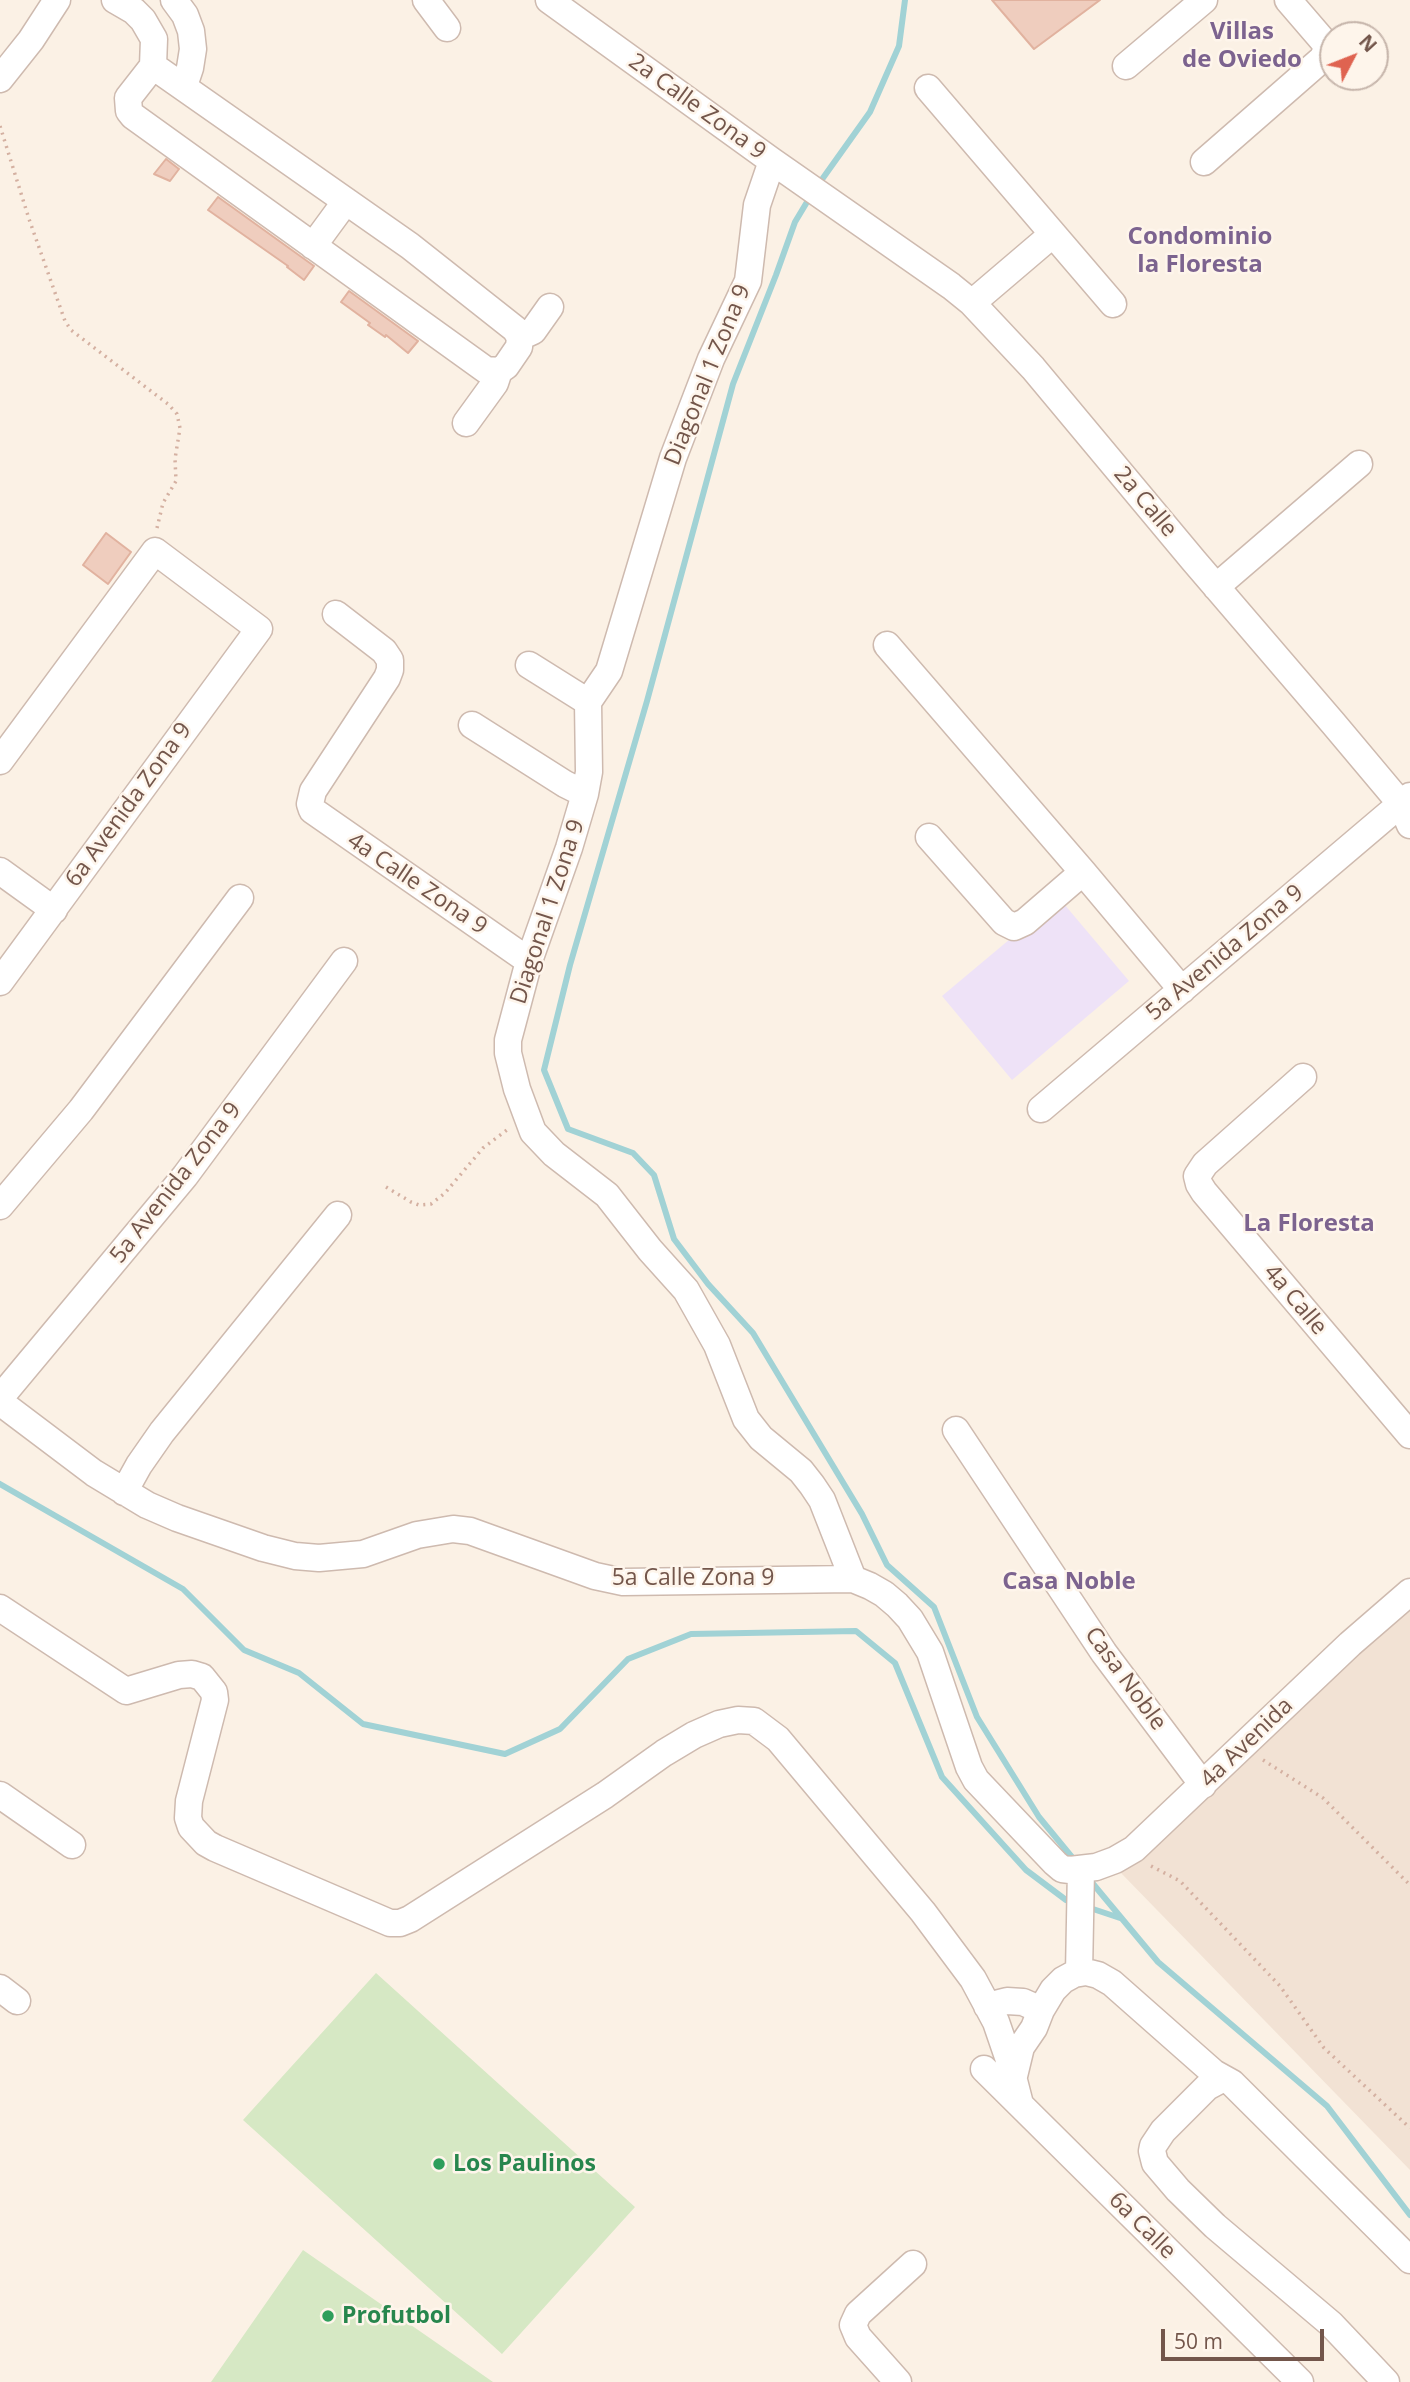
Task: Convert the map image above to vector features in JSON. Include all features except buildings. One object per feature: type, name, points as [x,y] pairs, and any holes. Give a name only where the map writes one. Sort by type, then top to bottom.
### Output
[{"type":"street","points":[[2,72],[57,0]]},
{"type":"street","points":[[115,0],[134,11],[150,30],[155,50],[153,66],[128,98],[129,111],[486,370],[499,371]]},
{"type":"street","points":[[174,0],[185,15],[191,31],[193,49],[184,86]]},
{"type":"street","points":[[426,0],[447,28]]},
{"type":"street","name":"2a Calle Zona 9","points":[[549,0],[847,212]]},
{"type":"street","points":[[1126,66],[1204,0]]},
{"type":"street","points":[[1205,162],[1322,60],[1326,52],[1325,43],[1290,1]]},
{"type":"street","points":[[153,66],[420,254],[515,330],[520,337],[520,346],[506,366],[499,371],[495,383],[466,423]]},
{"type":"street","points":[[928,88],[1113,304]]},
{"type":"street","name":"Diagonal 1 Zona 9","points":[[777,164],[757,205],[748,281],[706,369],[673,458],[609,671],[588,702],[589,772],[585,794],[529,961],[508,1040],[508,1053],[510,1068],[533,1132],[542,1145],[607,1195],[649,1250],[687,1290],[717,1345],[746,1419],[761,1438],[802,1471],[812,1485],[822,1500],[853,1579]]},
{"type":"street","points":[[313,246],[346,201]]},
{"type":"street","name":"2a Calle","points":[[847,212],[972,303],[1033,368],[1216,587],[1407,808]]},
{"type":"street","points":[[972,303],[1053,234]]},
{"type":"street","points":[[520,337],[533,331],[550,307]]},
{"type":"street","points":[[1216,587],[1359,464]]},
{"type":"street","points":[[0,761],[155,551]]},
{"type":"street","name":"6a Avenida Zona 9","points":[[0,982],[259,629],[155,551]]},
{"type":"street","name":"4a Calle Zona 9","points":[[336,614],[384,651],[390,660],[390,670],[313,791],[310,804],[317,815],[529,961]]},
{"type":"street","points":[[887,645],[1182,990]]},
{"type":"street","points":[[529,665],[588,702]]},
{"type":"street","points":[[472,725],[585,794]]},
{"type":"street","name":"5a Avenida Zona 9","points":[[1041,1110],[1182,990],[1407,808]]},
{"type":"street","points":[[929,837],[1004,922],[1014,927],[1025,922],[1083,872]]},
{"type":"street","points":[[0,871],[54,910]]},
{"type":"street","points":[[0,1206],[81,1110],[240,898]]},
{"type":"street","name":"5a Avenida Zona 9","points":[[0,1400],[185,1176],[344,961]]},
{"type":"street","name":"4a Calle","points":[[1303,1077],[1205,1164],[1197,1176],[1199,1184],[1410,1435]]},
{"type":"street","points":[[124,1492],[162,1432],[338,1215]]},
{"type":"street","name":"5a Calle Zona 9","points":[[0,1400],[59,1448],[124,1492],[177,1518],[263,1548],[295,1556],[319,1558],[363,1554],[418,1535],[453,1529],[470,1531],[594,1576],[623,1582],[853,1579],[884,1594],[897,1605],[920,1635],[937,1670],[968,1767],[976,1780],[1062,1869],[1090,1867]]},
{"type":"street","name":"Casa Noble","points":[[956,1430],[1104,1653],[1203,1785]]},
{"type":"street","name":"4a Avenida","points":[[1090,1867],[1134,1849],[1350,1644],[1410,1592]]},
{"type":"street","points":[[0,1608],[126,1691],[179,1675],[192,1674],[202,1677],[214,1692],[214,1709],[188,1810],[191,1827],[206,1843],[395,1924],[410,1919],[694,1735],[719,1724],[737,1720],[754,1721],[778,1739],[923,1912],[973,1979],[996,2022],[1016,2093]]},
{"type":"street","points":[[0,1795],[72,1845]]},
{"type":"street","points":[[1079,1973],[1090,1867]]},
{"type":"street","points":[[1016,2093],[1014,2067],[1021,2048],[1054,1990],[1063,1980],[1079,1973],[1098,1975],[1112,1983],[1214,2073],[1232,2083],[1410,2260]]},
{"type":"street","points":[[987,2006],[1007,2001],[1023,2002],[1041,2010]]},
{"type":"street","name":"6a Calle","points":[[984,2069],[1016,2093],[1300,2382]]},
{"type":"street","points":[[1226,2080],[1207,2087],[1163,2131],[1152,2151],[1155,2163],[1214,2226],[1331,2324],[1385,2382]]},
{"type":"street","points":[[898,2382],[858,2337],[853,2325],[858,2314],[912,2264]]},
{"type":"path","points":[[0,126],[65,321],[71,330],[169,404],[177,415],[180,428],[175,458],[176,481],[163,503],[155,551]]},
{"type":"path","points":[[386,1187],[411,1202],[419,1205],[431,1204],[445,1193],[482,1148],[526,1117]]},
{"type":"path","points":[[1245,1745],[1323,1798],[1410,1885]]},
{"type":"path","points":[[1090,1867],[1156,1866],[1180,1881],[1280,1986],[1324,2048],[1410,2128]]},
{"type":"shaded area","points":[[1059,898],[1129,981],[1012,1080],[942,996]]},
{"type":"shaded area","points":[[1409,1604],[1410,1606],[1410,2170],[1121,1873]]},
{"type":"green space","name":"Los Paulinos","points":[[376,1973],[635,2207],[502,2354],[243,2120]]},
{"type":"green space","name":"Profutbol","points":[[303,2250],[493,2382],[211,2382]]},
{"type":"waterway","points":[[818,185],[870,112],[899,46],[905,0]]},
{"type":"waterway","points":[[810,197],[795,222],[733,384],[647,701],[570,965],[544,1070],[568,1129],[633,1153],[654,1175],[674,1239],[708,1284],[753,1333],[862,1514],[887,1565],[934,1607],[977,1717],[1039,1817],[1076,1862]]},
{"type":"waterway","points":[[0,1484],[183,1589],[244,1650],[299,1673],[363,1724],[505,1754],[560,1729],[628,1659],[691,1634],[856,1631],[895,1663],[942,1777],[1026,1870],[1066,1900],[1074,1902]]},
{"type":"waterway","points":[[1089,1879],[1158,1962],[1327,2106],[1410,2215]]},
{"type":"waterway","points":[[1087,1907],[1120,1918]]},
{"type":"place","name":"Los Paulinos","points":[[439,2164]]},
{"type":"place","name":"Profutbol","points":[[328,2316]]},
{"type":"district","name":"Villas de Oviedo","points":[[1242,46]]},
{"type":"district","name":"Condominio la Floresta","points":[[1200,251]]},
{"type":"district","name":"La Floresta","points":[[1309,1224]]},
{"type":"district","name":"Casa Noble","points":[[1069,1582]]}]
